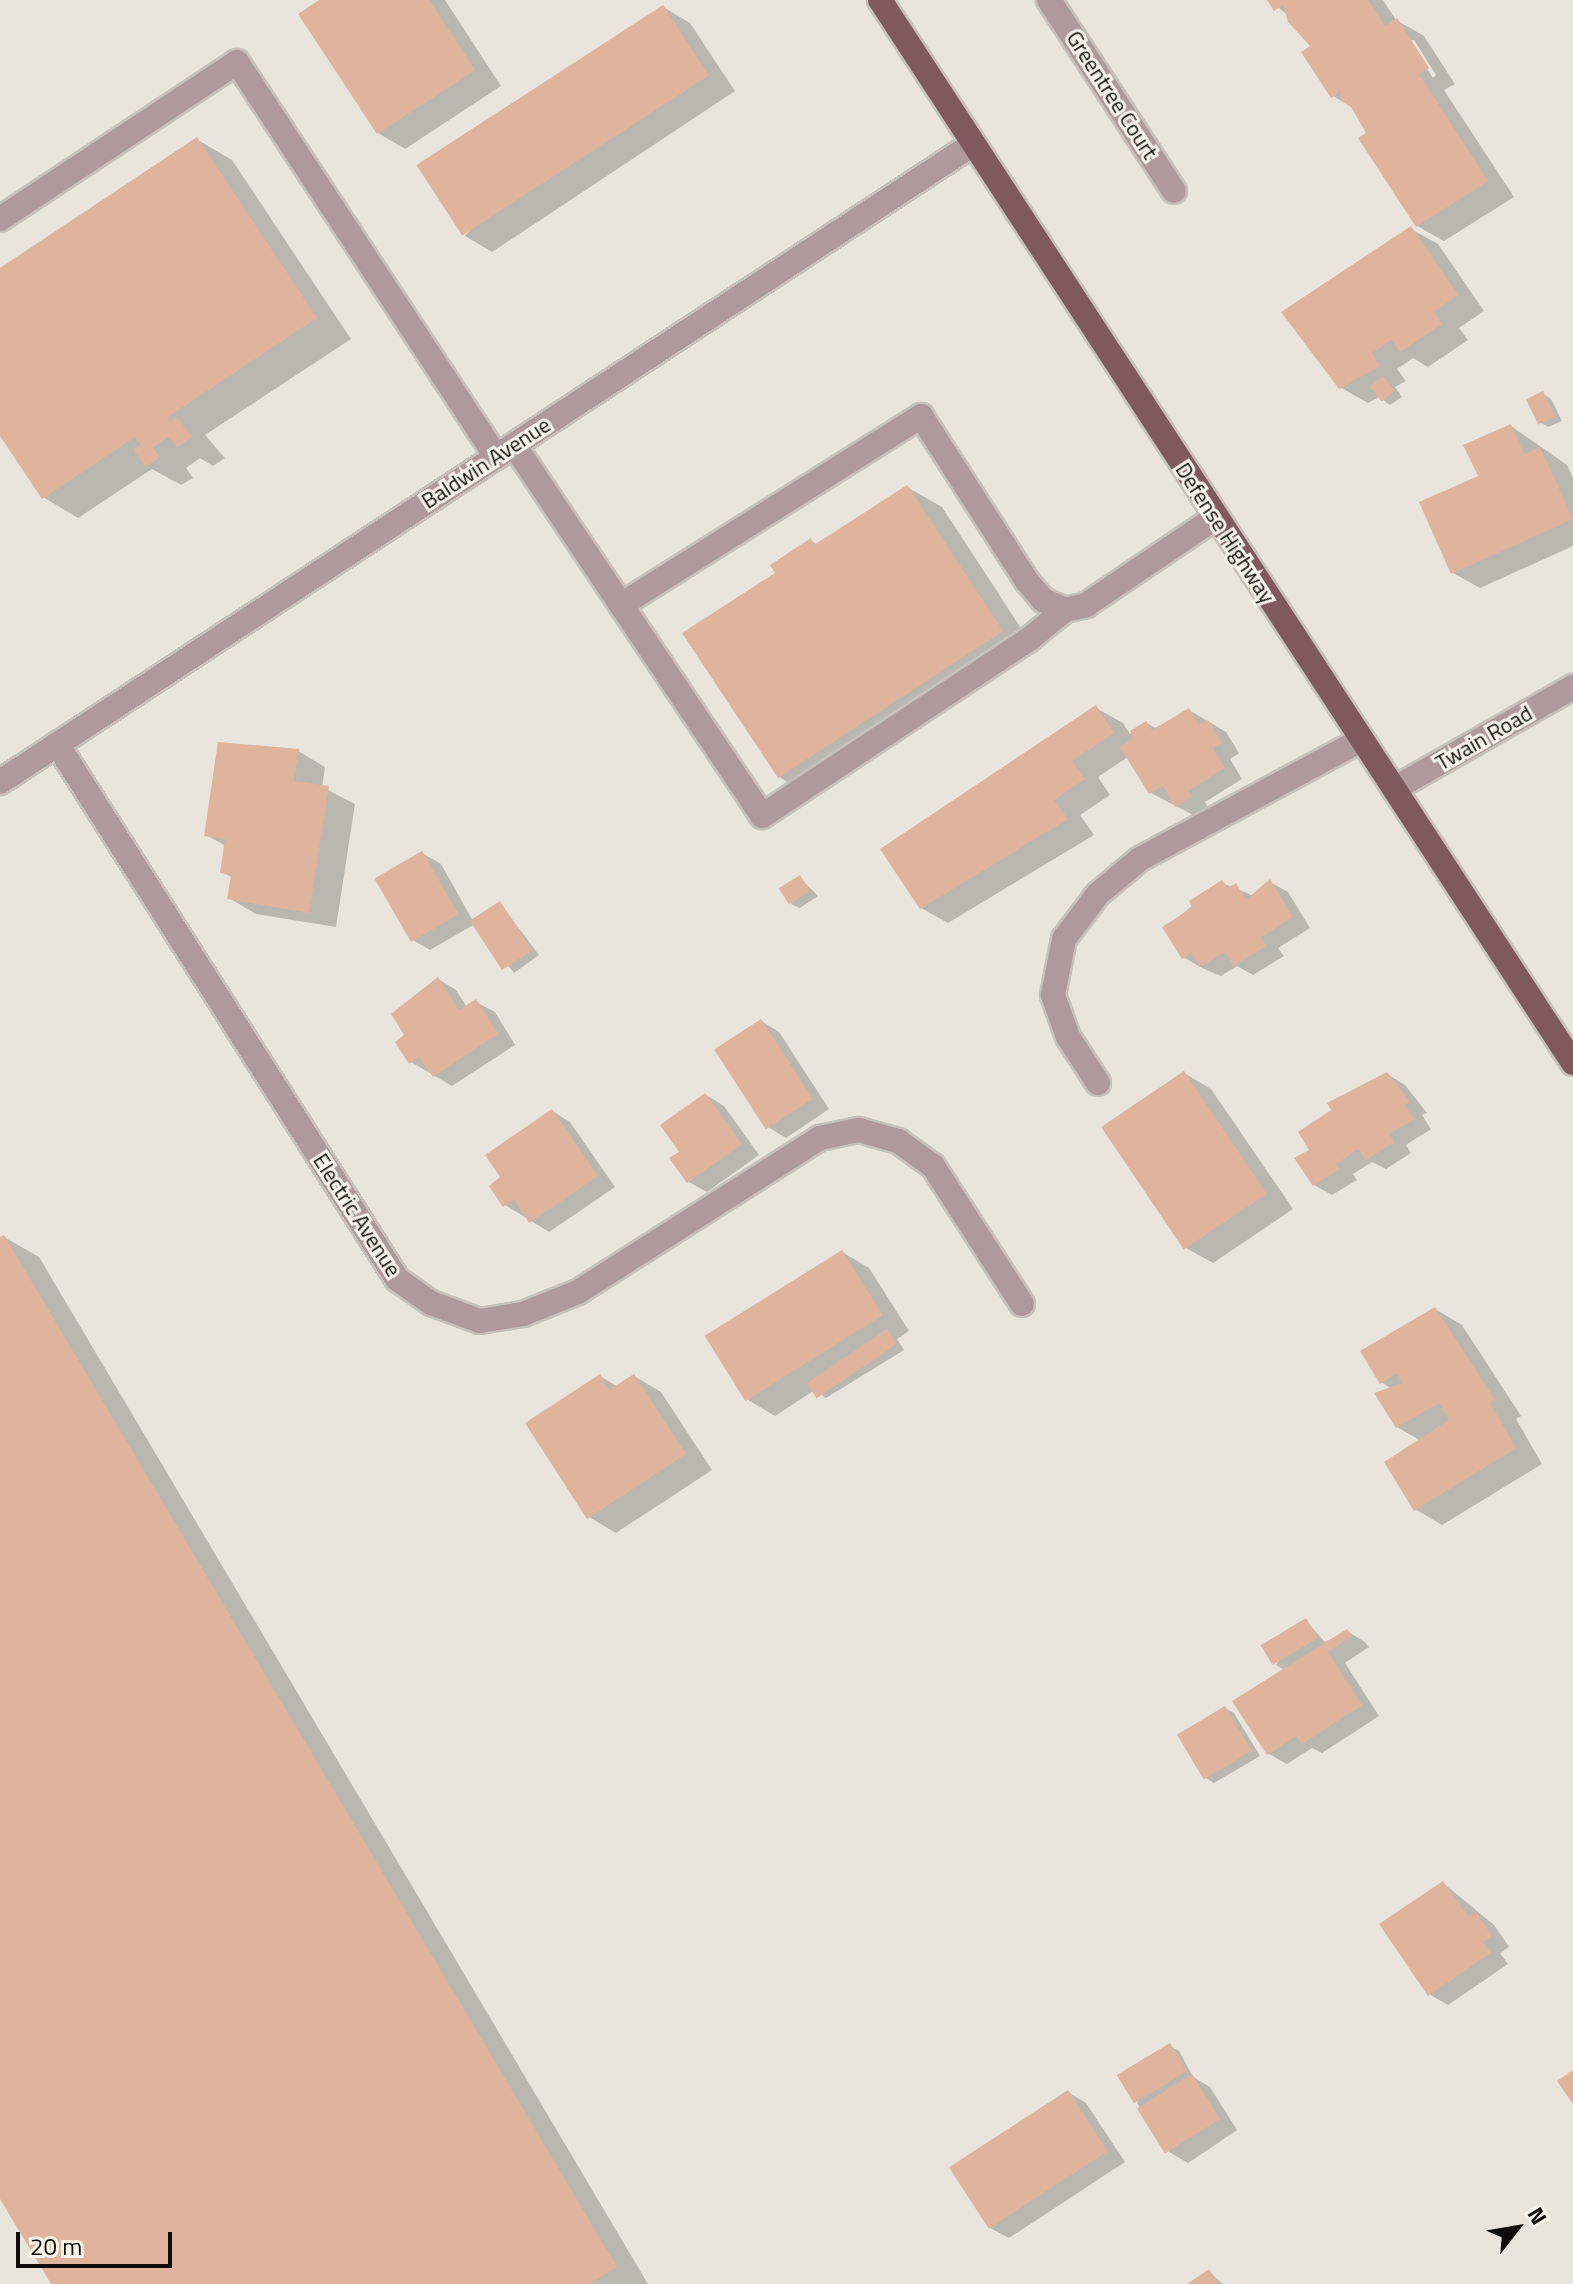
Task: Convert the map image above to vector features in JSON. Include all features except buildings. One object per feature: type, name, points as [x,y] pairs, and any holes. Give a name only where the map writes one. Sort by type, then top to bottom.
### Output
[{"type":"main road","name":"Defense Highway","points":[[880,0],[1573,1063]]},
{"type":"street","name":"Greentree Court","points":[[1049,0],[1174,191]]},
{"type":"street","points":[[0,219],[237,62],[505,451],[621,605],[762,816],[1028,640],[1065,610],[1086,605],[1215,518]]},
{"type":"street","name":"Baldwin Avenue","points":[[0,782],[973,144]]},
{"type":"street","points":[[621,605],[921,416],[1027,581],[1043,600],[1065,610]]},
{"type":"street","name":"Twain Road","points":[[1394,789],[1573,687]]},
{"type":"street","points":[[1098,1083],[1068,1037],[1053,995],[1064,939],[1098,894],[1140,859],[1361,740]]},
{"type":"street","name":"Electric Avenue","points":[[57,744],[397,1279],[431,1303],[480,1321],[537,1309],[578,1292],[820,1138],[859,1130],[898,1141],[933,1166],[1022,1304]]}]
